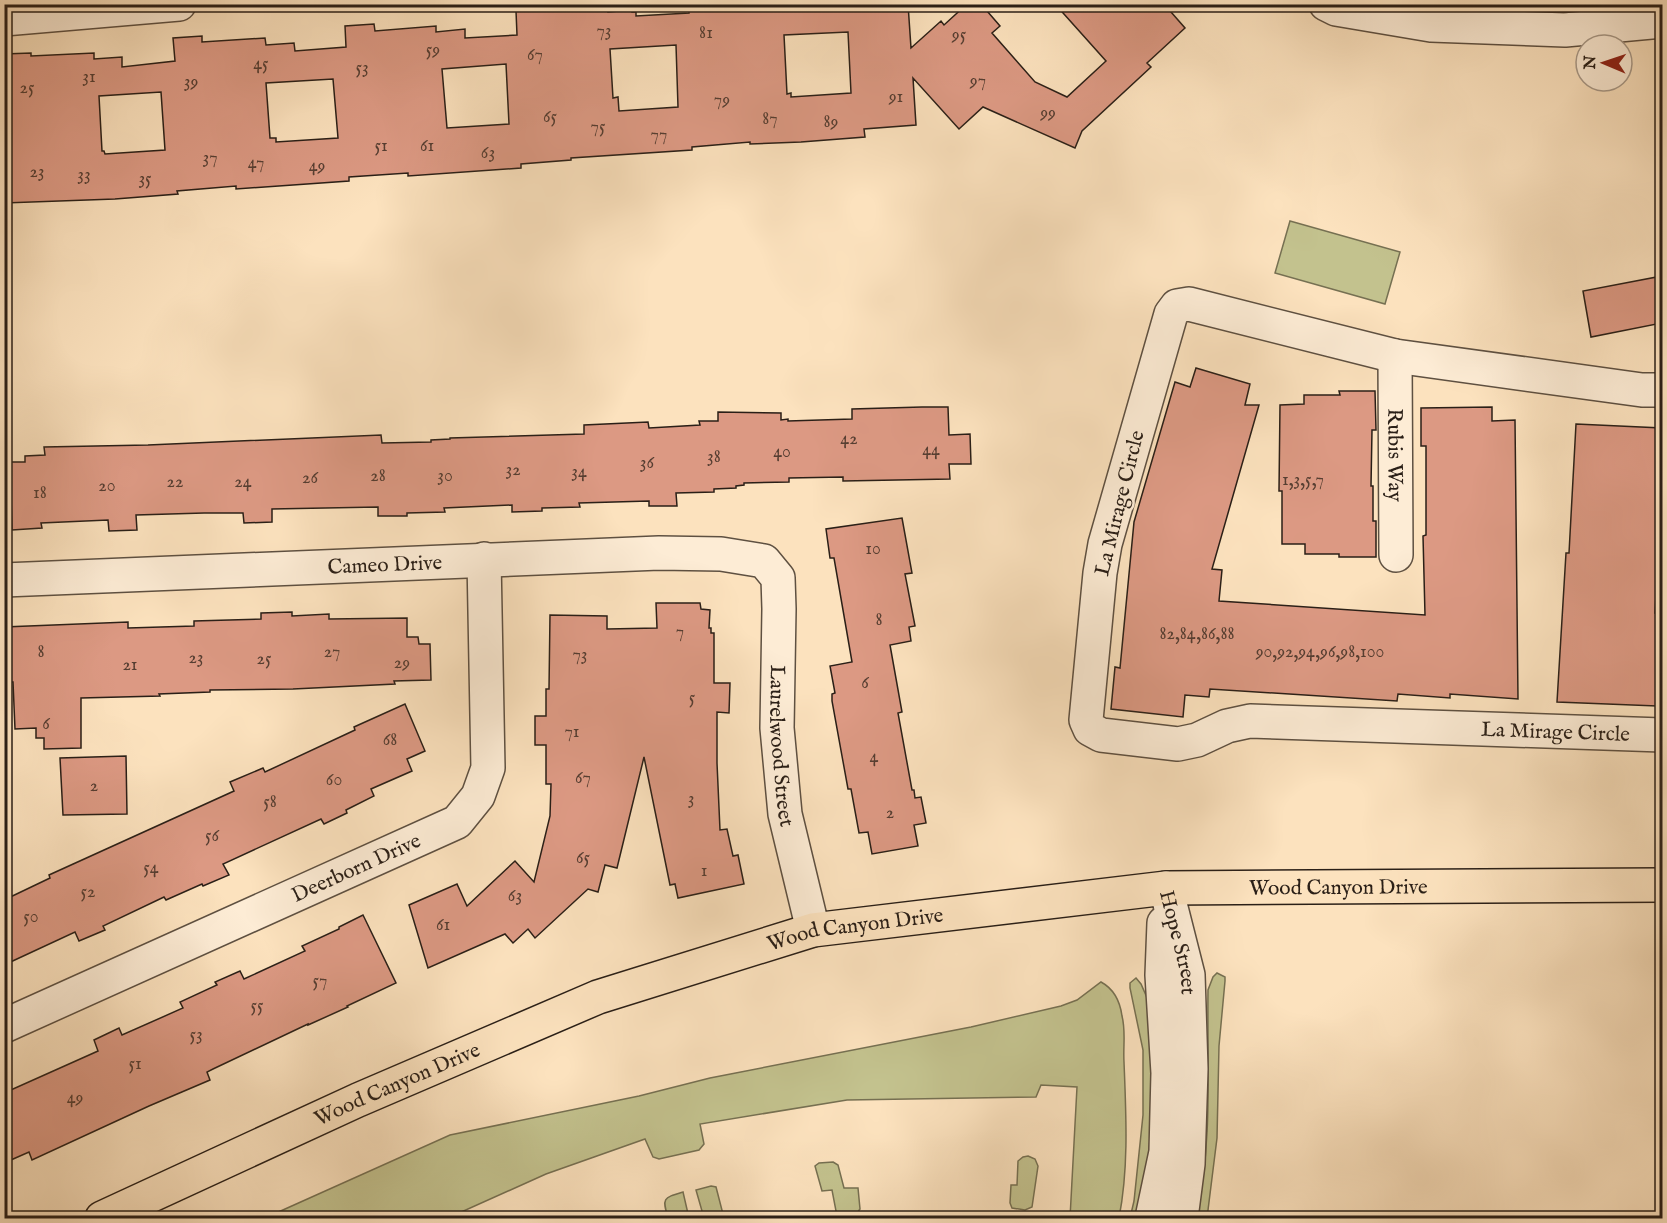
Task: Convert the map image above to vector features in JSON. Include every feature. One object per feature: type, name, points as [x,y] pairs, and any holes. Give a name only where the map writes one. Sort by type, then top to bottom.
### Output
[{"type":"main road","name":"Wood Canyon Drive","points":[[109,1217],[358,1100],[598,997],[813,930],[1166,888],[1662,885]]},
{"type":"street","points":[[4,19],[179,4]]},
{"type":"street","points":[[1326,4],[1336,9],[1431,25],[1565,30],[1662,21]]},
{"type":"street","name":"La Mirage Circle","points":[[1662,390],[1642,390],[1395,356],[1189,304],[1177,306],[1172,314],[1104,544],[1086,720],[1090,729],[1101,735],[1178,744],[1197,740],[1227,726],[1250,721],[1662,735]]},
{"type":"street","name":"Rubis Way","points":[[1395,356],[1396,555]]},
{"type":"street","name":"Cameo Drive","points":[[4,580],[659,553],[721,554],[764,561]]},
{"type":"street","name":"Deerborn Drive","points":[[4,1026],[457,822],[478,796],[488,768],[484,559]]},
{"type":"street","name":"Laurelwood Street","points":[[764,561],[778,578],[777,728],[785,814],[813,930]]},
{"type":"street","name":"Hope Street","points":[[1152,1218],[1166,1152],[1168,1073],[1162,975],[1166,888]]},
{"type":"street","name":"Hope Street","points":[[1166,888],[1188,975],[1191,1069],[1188,1164],[1180,1218]]},
{"type":"shaded area","points":[[1290,221],[1400,252],[1385,304],[1275,273]]},
{"type":"shaded area","points":[[1217,973],[1225,977],[1225,981],[1219,1046],[1217,1138],[1207,1218],[1196,1218],[1207,1133],[1208,990]]},
{"type":"shaded area","points":[[1136,978],[1148,1000],[1153,1049],[1152,1116],[1148,1162],[1137,1218],[1130,1218],[1134,1201],[1143,1115],[1143,1050],[1130,988],[1130,983]]},
{"type":"shaded area","points":[[1101,982],[1113,992],[1118,1000],[1124,1027],[1126,1160],[1119,1218],[1070,1218],[1077,1087],[1041,1085],[1036,1097],[847,1100],[700,1124],[704,1144],[699,1150],[659,1159],[653,1157],[645,1139],[546,1174],[448,1218],[265,1218],[450,1135],[639,1096],[710,1078],[971,1027],[1061,1006],[1077,1000]]},
{"type":"shaded area","points":[[1028,1156],[1035,1159],[1038,1166],[1032,1207],[1025,1210],[1012,1208],[1011,1185],[1017,1185],[1018,1161]]},
{"type":"shaded area","points":[[833,1162],[838,1165],[844,1188],[858,1188],[860,1209],[857,1213],[840,1215],[836,1211],[832,1190],[822,1191],[815,1166],[819,1163]]},
{"type":"shaded area","points":[[716,1187],[724,1218],[704,1218],[696,1190]]},
{"type":"shaded area","points":[[683,1192],[689,1218],[668,1218],[666,1200]]},
{"type":"building","points":[[608,4],[608,12],[632,10],[636,12],[636,16],[689,13],[689,4],[810,4],[810,7],[908,4],[911,48],[941,21],[944,25],[967,4],[981,4],[1000,26],[992,33],[1035,82],[1067,97],[1106,61],[1055,4],[1164,4],[1185,28],[1147,63],[1151,67],[1082,131],[1075,148],[983,107],[959,129],[913,78],[916,125],[864,129],[865,137],[692,147],[692,150],[571,158],[571,160],[521,164],[521,168],[408,176],[408,173],[349,177],[349,181],[236,189],[236,186],[115,199],[4,203],[4,54],[31,53],[31,56],[94,53],[94,59],[122,57],[122,67],[175,61],[173,38],[202,36],[202,42],[265,38],[266,45],[294,43],[295,51],[346,47],[345,26],[374,24],[375,31],[436,26],[436,32],[465,29],[465,38],[517,35],[516,11]],"holes":[[[848,32],[851,93],[791,97],[791,93],[787,94],[784,35]],[[676,45],[678,107],[619,111],[618,97],[613,98],[610,49]],[[506,64],[509,124],[447,128],[442,69]],[[333,79],[338,138],[276,142],[276,138],[270,138],[266,83]],[[161,92],[165,150],[105,154],[102,151],[99,96]]]},
{"type":"building","points":[[1662,276],[1662,323],[1591,337],[1583,291]]},
{"type":"building","points":[[1196,368],[1250,384],[1245,405],[1259,405],[1212,569],[1222,570],[1219,601],[1425,615],[1423,536],[1426,535],[1426,446],[1421,446],[1421,408],[1492,407],[1492,421],[1515,420],[1518,699],[1450,694],[1450,698],[1398,694],[1397,701],[1210,689],[1209,697],[1185,695],[1183,717],[1111,709],[1115,667],[1120,668],[1134,522],[1175,382],[1190,387]]},
{"type":"building","points":[[1339,391],[1375,391],[1376,430],[1372,430],[1371,486],[1373,486],[1373,521],[1376,521],[1376,557],[1305,554],[1305,544],[1282,544],[1282,491],[1279,491],[1280,405],[1304,404],[1304,395],[1340,395]]},
{"type":"building","points":[[948,407],[949,435],[970,434],[971,464],[949,464],[950,479],[843,481],[843,477],[789,478],[789,482],[744,483],[736,488],[714,489],[714,492],[676,493],[677,506],[649,506],[649,501],[579,503],[580,507],[512,512],[512,505],[444,508],[445,512],[407,513],[407,516],[378,516],[378,507],[272,509],[272,522],[244,523],[243,513],[136,515],[137,530],[109,531],[108,520],[41,523],[42,528],[12,530],[10,462],[25,462],[25,456],[45,455],[44,447],[381,435],[382,443],[431,442],[431,440],[450,438],[584,434],[584,425],[648,422],[649,428],[700,425],[699,421],[718,421],[718,412],[781,413],[781,420],[788,419],[788,421],[852,419],[852,409]]},
{"type":"building","points":[[1576,424],[1662,428],[1662,484],[1655,613],[1662,614],[1662,704],[1657,704],[1657,706],[1557,702],[1566,553],[1569,553]]},
{"type":"building","points":[[902,518],[912,573],[905,574],[915,626],[909,627],[911,641],[890,645],[902,712],[898,713],[912,790],[914,790],[915,798],[921,797],[926,823],[914,825],[918,846],[872,854],[868,832],[859,833],[851,789],[848,789],[832,701],[832,694],[835,693],[830,666],[852,662],[834,558],[830,558],[826,529]]},
{"type":"building","points":[[656,603],[700,603],[701,609],[710,610],[709,628],[711,628],[711,633],[714,633],[714,683],[730,683],[729,713],[717,712],[720,830],[727,829],[733,856],[738,855],[744,884],[678,898],[675,884],[670,885],[644,757],[617,868],[605,865],[598,892],[588,889],[535,938],[528,929],[513,943],[505,934],[428,968],[409,905],[457,884],[467,906],[515,861],[534,882],[550,816],[551,784],[546,784],[546,745],[535,745],[535,716],[546,716],[546,689],[549,689],[550,615],[607,616],[607,629],[657,628]]},
{"type":"building","points":[[292,612],[292,616],[329,614],[329,619],[407,618],[407,637],[418,637],[419,644],[430,644],[431,680],[394,681],[395,684],[210,690],[210,692],[159,694],[160,696],[81,698],[81,748],[44,749],[44,738],[36,738],[36,728],[15,729],[13,682],[6,682],[4,627],[128,622],[128,628],[194,626],[194,621],[261,619],[261,613]]},
{"type":"building","points":[[405,704],[425,751],[407,759],[412,771],[371,789],[374,796],[324,824],[321,819],[223,864],[229,875],[166,900],[164,897],[103,926],[105,930],[79,941],[75,932],[4,965],[4,900],[50,878],[49,875],[234,791],[230,782],[263,768],[265,772]]},
{"type":"building","points":[[126,756],[127,814],[63,815],[60,758]]},
{"type":"building","points":[[363,915],[396,983],[207,1072],[210,1080],[32,1160],[29,1152],[4,1163],[4,1093],[98,1051],[94,1040],[119,1028],[122,1035],[183,1008],[180,1002],[217,985],[215,982],[240,971],[244,979],[305,951],[302,946]]}]
